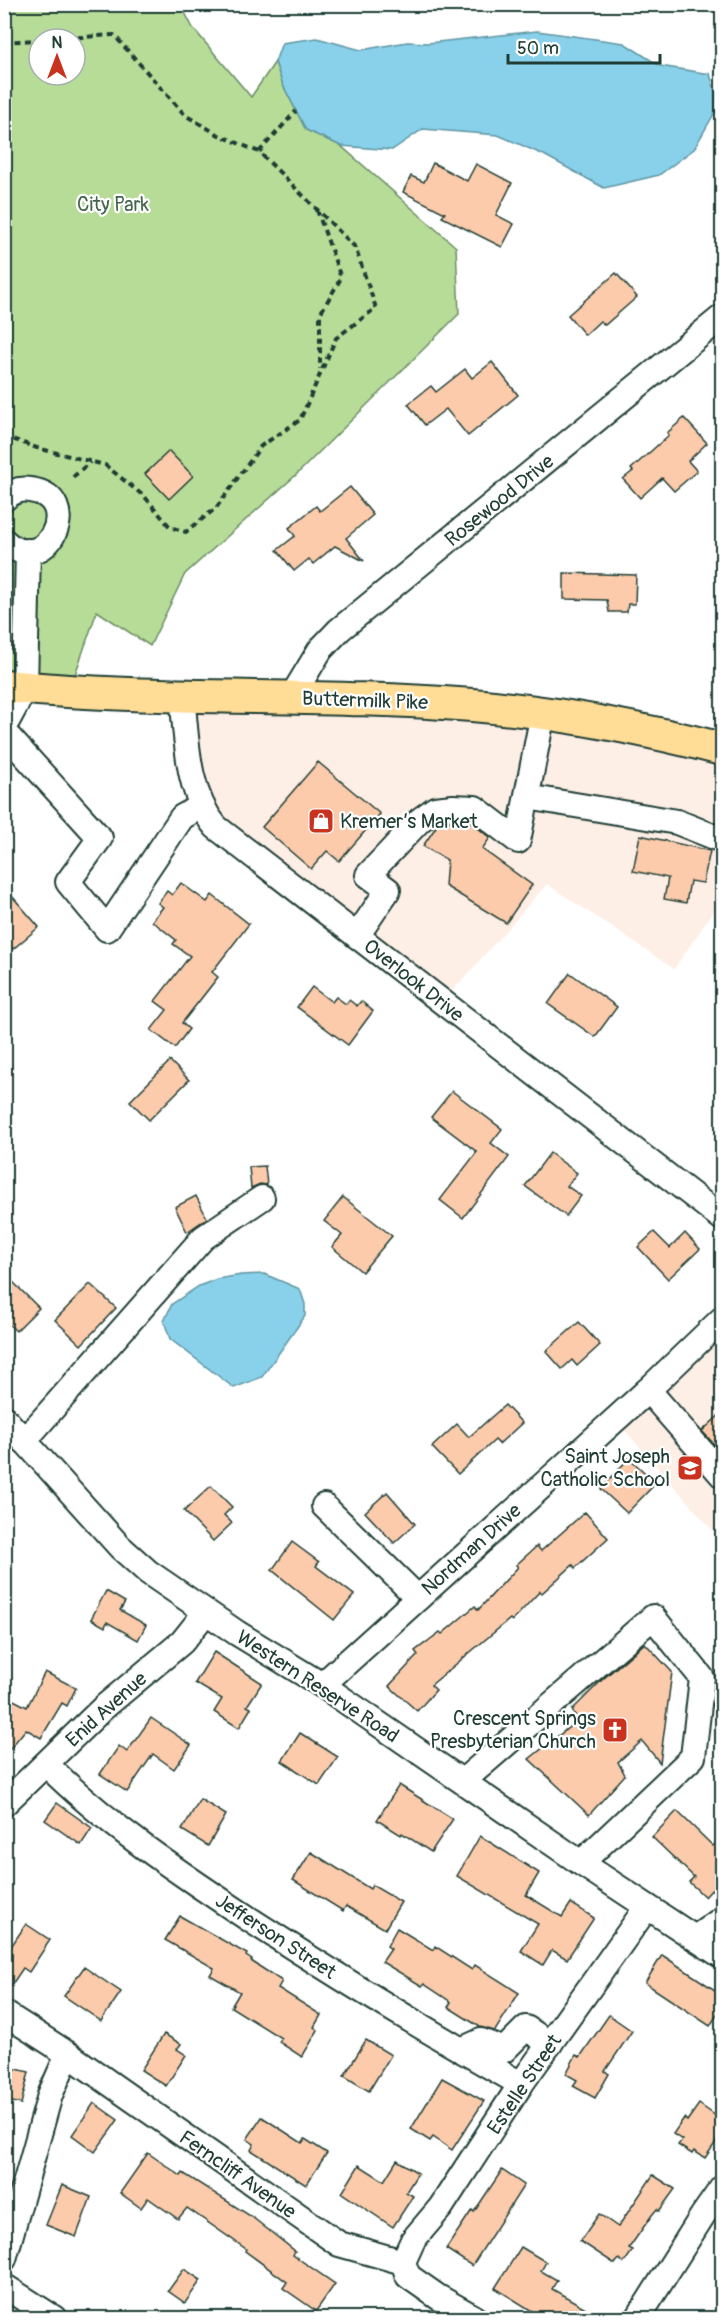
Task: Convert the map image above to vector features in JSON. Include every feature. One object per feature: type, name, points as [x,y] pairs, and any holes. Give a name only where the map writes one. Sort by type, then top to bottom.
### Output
[{"type":"main road","name":"Buttermilk Pike","points":[[15,687],[69,692],[410,701],[474,705],[543,713],[652,732],[723,749]]},
{"type":"street","name":"Rosewood Drive","points":[[291,698],[320,650],[339,630],[723,317]]},
{"type":"street","points":[[4,541],[18,550],[39,549],[48,543],[58,524],[57,514],[49,499],[37,491],[26,489],[6,495]]},
{"type":"street","points":[[4,727],[15,687],[28,551]]},
{"type":"street","name":"Overlook Drive","points":[[182,695],[190,770],[202,806],[216,827],[723,1218]]},
{"type":"street","points":[[357,936],[388,890],[368,875],[420,820],[435,809],[475,808],[518,841],[543,713]]},
{"type":"street","points":[[4,732],[100,838],[68,882],[107,929],[182,817],[202,806]]},
{"type":"street","points":[[526,797],[677,822],[723,840]]},
{"type":"street","points":[[24,1440],[203,1238],[262,1198]]},
{"type":"street","points":[[723,1318],[648,1390],[723,1475]]},
{"type":"street","name":"Nordman Drive","points":[[322,1685],[648,1390]]},
{"type":"street","name":"Western Reserve Road","points":[[4,1418],[120,1547],[148,1572],[206,1612],[322,1685],[580,1863],[723,1956]]},
{"type":"street","points":[[324,1506],[417,1598]]},
{"type":"street","name":"Enid Avenue","points":[[4,1804],[103,1708],[182,1642],[206,1612]]},
{"type":"street","points":[[463,1781],[653,1617],[702,1678],[693,1756],[580,1863]]},
{"type":"street","name":"Jefferson Street","points":[[46,1764],[98,1812],[215,1897],[347,1982],[521,2084]]},
{"type":"street","name":"Estelle Street","points":[[403,2262],[413,2240],[441,2207],[521,2084],[647,1907]]},
{"type":"street","points":[[695,1938],[723,1919]]},
{"type":"street","name":"Ferncliff Avenue","points":[[4,2013],[68,2054],[339,2244],[403,2262]]},
{"type":"street","points":[[461,2050],[481,2041],[504,2050],[526,2028],[550,2044]]},
{"type":"street","points":[[4,2259],[50,2095],[59,2070],[68,2054]]},
{"type":"street","points":[[638,2319],[703,2215],[723,2188]]},
{"type":"street","points":[[403,2262],[408,2276],[475,2319]]},
{"type":"street","points":[[4,2286],[54,2319]]},
{"type":"path","points":[[4,42],[114,35],[185,115],[219,135],[259,152],[355,247],[376,308],[336,338],[300,420],[261,446],[216,508],[186,532],[170,527],[145,497],[105,465],[37,448],[4,436]]},
{"type":"path","points":[[259,152],[296,111]]},
{"type":"path","points":[[316,208],[342,278],[320,314],[320,373]]},
{"type":"path","points":[[73,477],[90,461]]},
{"type":"shaded area","points":[[182,695],[291,698],[722,749],[722,899],[674,969],[547,884],[443,1002],[216,827]]},
{"type":"shaded area","name":"Saint Joseph Catholic School","points":[[722,1319],[722,1541],[615,1419]]},
{"type":"green space","name":"City Park","points":[[4,5],[181,5],[193,28],[251,97],[275,62],[283,85],[306,130],[341,146],[456,247],[459,314],[296,475],[185,574],[150,646],[97,611],[69,692],[5,686]]},
{"type":"water","points":[[537,31],[624,43],[660,66],[710,74],[715,92],[715,112],[694,149],[659,175],[604,188],[544,155],[498,135],[423,129],[392,150],[341,146],[306,130],[283,85],[275,62],[282,43],[317,38],[361,50],[407,42],[428,43]]},
{"type":"water","points":[[264,1274],[300,1289],[305,1304],[305,1316],[262,1377],[234,1388],[170,1339],[164,1321],[172,1304],[199,1286],[217,1279]]},
{"type":"building","points":[[433,163],[467,181],[476,164],[512,183],[496,215],[514,224],[502,247],[442,217],[445,213],[403,192],[411,176],[424,182]]},
{"type":"building","points":[[616,273],[637,297],[605,325],[600,321],[585,335],[568,315]]},
{"type":"building","points":[[492,362],[518,395],[468,436],[446,409],[425,425],[408,404],[431,386],[436,392],[465,369],[472,378]]},
{"type":"building","points":[[684,418],[707,443],[688,461],[697,471],[674,491],[662,478],[640,498],[623,479]]},
{"type":"building","points":[[169,451],[193,476],[169,499],[145,474]]},
{"type":"building","points":[[350,487],[373,515],[346,538],[364,561],[335,546],[313,564],[309,559],[294,571],[277,550],[295,536],[289,528],[316,506],[320,511]]},
{"type":"building","points":[[564,573],[636,575],[635,604],[628,604],[627,612],[609,612],[607,600],[564,599]]},
{"type":"building","name":"Kremer’s Market","points":[[318,762],[380,814],[339,861],[327,851],[311,869],[262,827]]},
{"type":"building","points":[[453,821],[470,822],[478,828],[490,838],[482,849],[532,885],[506,923],[445,886],[447,860],[423,846],[438,824]]},
{"type":"building","points":[[640,835],[710,851],[703,883],[690,881],[686,903],[664,899],[668,878],[633,871]]},
{"type":"building","points":[[181,883],[207,902],[212,895],[249,924],[212,972],[218,977],[182,1023],[189,1029],[175,1048],[151,1030],[167,1010],[155,1001],[190,956],[173,944],[176,940],[152,921],[163,907],[158,903],[167,891],[172,895]]},
{"type":"building","points":[[4,887],[39,927],[13,949],[4,940]]},
{"type":"building","points":[[570,973],[617,1007],[595,1037],[548,1004]]},
{"type":"building","points":[[312,987],[332,1002],[336,997],[346,1004],[349,1000],[357,1006],[361,1001],[373,1011],[348,1045],[297,1007]]},
{"type":"building","points":[[170,1061],[189,1080],[149,1120],[130,1101]]},
{"type":"building","points":[[452,1091],[502,1129],[491,1143],[509,1157],[463,1218],[440,1200],[477,1152],[431,1117]]},
{"type":"building","points":[[550,1153],[577,1173],[567,1186],[581,1196],[566,1216],[525,1186]]},
{"type":"building","points":[[265,1166],[267,1185],[260,1184],[251,1188],[249,1167]]},
{"type":"building","points":[[196,1196],[207,1218],[187,1232],[175,1207]]},
{"type":"building","points":[[343,1197],[392,1236],[362,1272],[332,1247],[342,1235],[324,1221]]},
{"type":"building","points":[[654,1232],[670,1248],[685,1233],[700,1249],[668,1279],[638,1247]]},
{"type":"building","points":[[13,1282],[39,1308],[16,1331],[4,1320],[4,1290]]},
{"type":"building","points":[[90,1284],[116,1308],[81,1345],[55,1320]]},
{"type":"building","points":[[579,1322],[600,1345],[577,1366],[572,1360],[562,1369],[546,1351]]},
{"type":"building","points":[[505,1405],[522,1423],[499,1444],[495,1440],[458,1474],[432,1447],[457,1424],[469,1437]]},
{"type":"building","points":[[723,1412],[723,1454],[702,1431]]},
{"type":"building","points":[[629,1458],[656,1483],[627,1513],[601,1489]]},
{"type":"building","points":[[211,1486],[232,1507],[224,1515],[232,1523],[213,1541],[184,1511]]},
{"type":"building","points":[[387,1492],[415,1524],[394,1543],[365,1512]]},
{"type":"building","points":[[585,1512],[608,1538],[575,1568],[573,1565],[542,1593],[540,1591],[512,1621],[510,1619],[431,1685],[436,1690],[417,1711],[389,1686],[418,1655],[415,1651],[440,1632],[442,1634],[475,1606],[478,1610],[518,1567],[516,1565],[537,1546],[541,1551]]},
{"type":"building","points":[[292,1542],[319,1562],[316,1566],[354,1595],[334,1620],[272,1570]]},
{"type":"building","points":[[106,1591],[125,1602],[120,1610],[146,1625],[138,1640],[107,1622],[105,1627],[91,1619]]},
{"type":"building","name":"Crescent Springs Presbyterian Church","points":[[645,1643],[672,1672],[660,1763],[642,1741],[618,1762],[625,1775],[589,1815],[529,1759],[578,1720],[572,1710],[603,1679]]},
{"type":"building","points":[[214,1652],[262,1683],[247,1706],[251,1708],[239,1728],[214,1712],[222,1699],[195,1683]]},
{"type":"building","points":[[45,1672],[76,1688],[67,1706],[62,1703],[41,1738],[26,1729],[4,1756],[4,1695],[27,1707]]},
{"type":"building","points":[[151,1718],[191,1745],[174,1769],[153,1754],[127,1792],[100,1774],[119,1746],[127,1752]]},
{"type":"building","points":[[300,1733],[338,1757],[319,1785],[282,1761]]},
{"type":"building","points":[[399,1785],[453,1819],[431,1852],[377,1820]]},
{"type":"building","points":[[200,1799],[226,1815],[208,1846],[182,1830]]},
{"type":"building","points":[[57,1803],[92,1828],[81,1845],[45,1820]]},
{"type":"building","points":[[677,1811],[713,1846],[723,1836],[723,1877],[705,1897],[689,1882],[694,1877],[652,1837]]},
{"type":"building","points":[[480,1836],[539,1873],[526,1895],[562,1917],[571,1903],[594,1918],[567,1959],[552,1950],[543,1965],[521,1951],[538,1924],[457,1876]]},
{"type":"building","points":[[311,1852],[370,1889],[372,1885],[401,1902],[385,1929],[346,1906],[343,1911],[293,1880]]},
{"type":"building","points":[[180,1916],[247,1954],[246,1956],[251,1961],[282,1981],[278,1988],[321,2015],[314,2027],[318,2030],[302,2057],[279,2042],[281,2038],[231,2007],[240,1992],[210,1975],[214,1968],[165,1940]]},
{"type":"building","points":[[26,1924],[50,1940],[29,1972],[23,1968],[4,1996],[4,1957]]},
{"type":"building","points":[[397,1928],[433,1950],[435,1946],[472,1970],[475,1965],[519,1993],[495,2031],[480,2027],[448,2007],[451,2002],[424,1984],[422,1986],[382,1962],[391,1949],[387,1946]]},
{"type":"building","points":[[662,1955],[718,1992],[716,1996],[723,2000],[723,2005],[710,2026],[645,1983]]},
{"type":"building","points":[[84,1967],[121,1992],[101,2021],[64,1996]]},
{"type":"building","points":[[609,2015],[632,2031],[605,2071],[609,2074],[595,2098],[573,2086],[577,2080],[566,2074],[576,2055],[580,2057]]},
{"type":"building","points":[[164,2034],[181,2044],[177,2049],[186,2055],[166,2086],[141,2070]]},
{"type":"building","points":[[366,2040],[391,2055],[369,2091],[344,2076]]},
{"type":"building","points":[[4,2066],[29,2072],[21,2104],[4,2100]]},
{"type":"building","points":[[442,2078],[484,2101],[452,2150],[433,2137],[430,2141],[411,2129]]},
{"type":"building","points":[[94,2103],[118,2120],[95,2152],[72,2135]]},
{"type":"building","points":[[699,2104],[723,2121],[723,2132],[705,2158],[694,2151],[692,2154],[678,2145],[682,2140],[673,2134],[684,2118],[687,2121]]},
{"type":"building","points":[[262,2117],[302,2143],[305,2139],[327,2153],[306,2185],[251,2150],[254,2144],[247,2139]]},
{"type":"building","points":[[148,2153],[181,2176],[183,2173],[252,2217],[295,2251],[293,2255],[335,2284],[316,2311],[283,2288],[287,2282],[245,2251],[246,2249],[187,2208],[178,2219],[148,2198],[141,2208],[120,2193]]},
{"type":"building","points":[[397,2160],[418,2173],[406,2192],[413,2196],[393,2227],[342,2193],[359,2165],[384,2181]]},
{"type":"building","points":[[502,2170],[524,2185],[472,2266],[446,2249]]},
{"type":"building","points":[[653,2175],[675,2189],[659,2211],[657,2209],[652,2215],[629,2248],[633,2250],[624,2263],[619,2259],[615,2264],[580,2241],[599,2214],[618,2227]]},
{"type":"building","points":[[62,2185],[91,2197],[76,2237],[46,2225]]},
{"type":"building","points":[[521,2247],[546,2262],[541,2271],[557,2280],[552,2289],[605,2319],[545,2319],[495,2288]]},
{"type":"building","points":[[184,2269],[201,2280],[185,2303],[168,2291]]},
{"type":"place","name":"Kremer’s Market","points":[[321,821]]},
{"type":"place","name":"Saint Joseph Catholic School","points":[[690,1468]]},
{"type":"place","name":"Crescent Springs Presbyterian Church","points":[[615,1730]]}]
